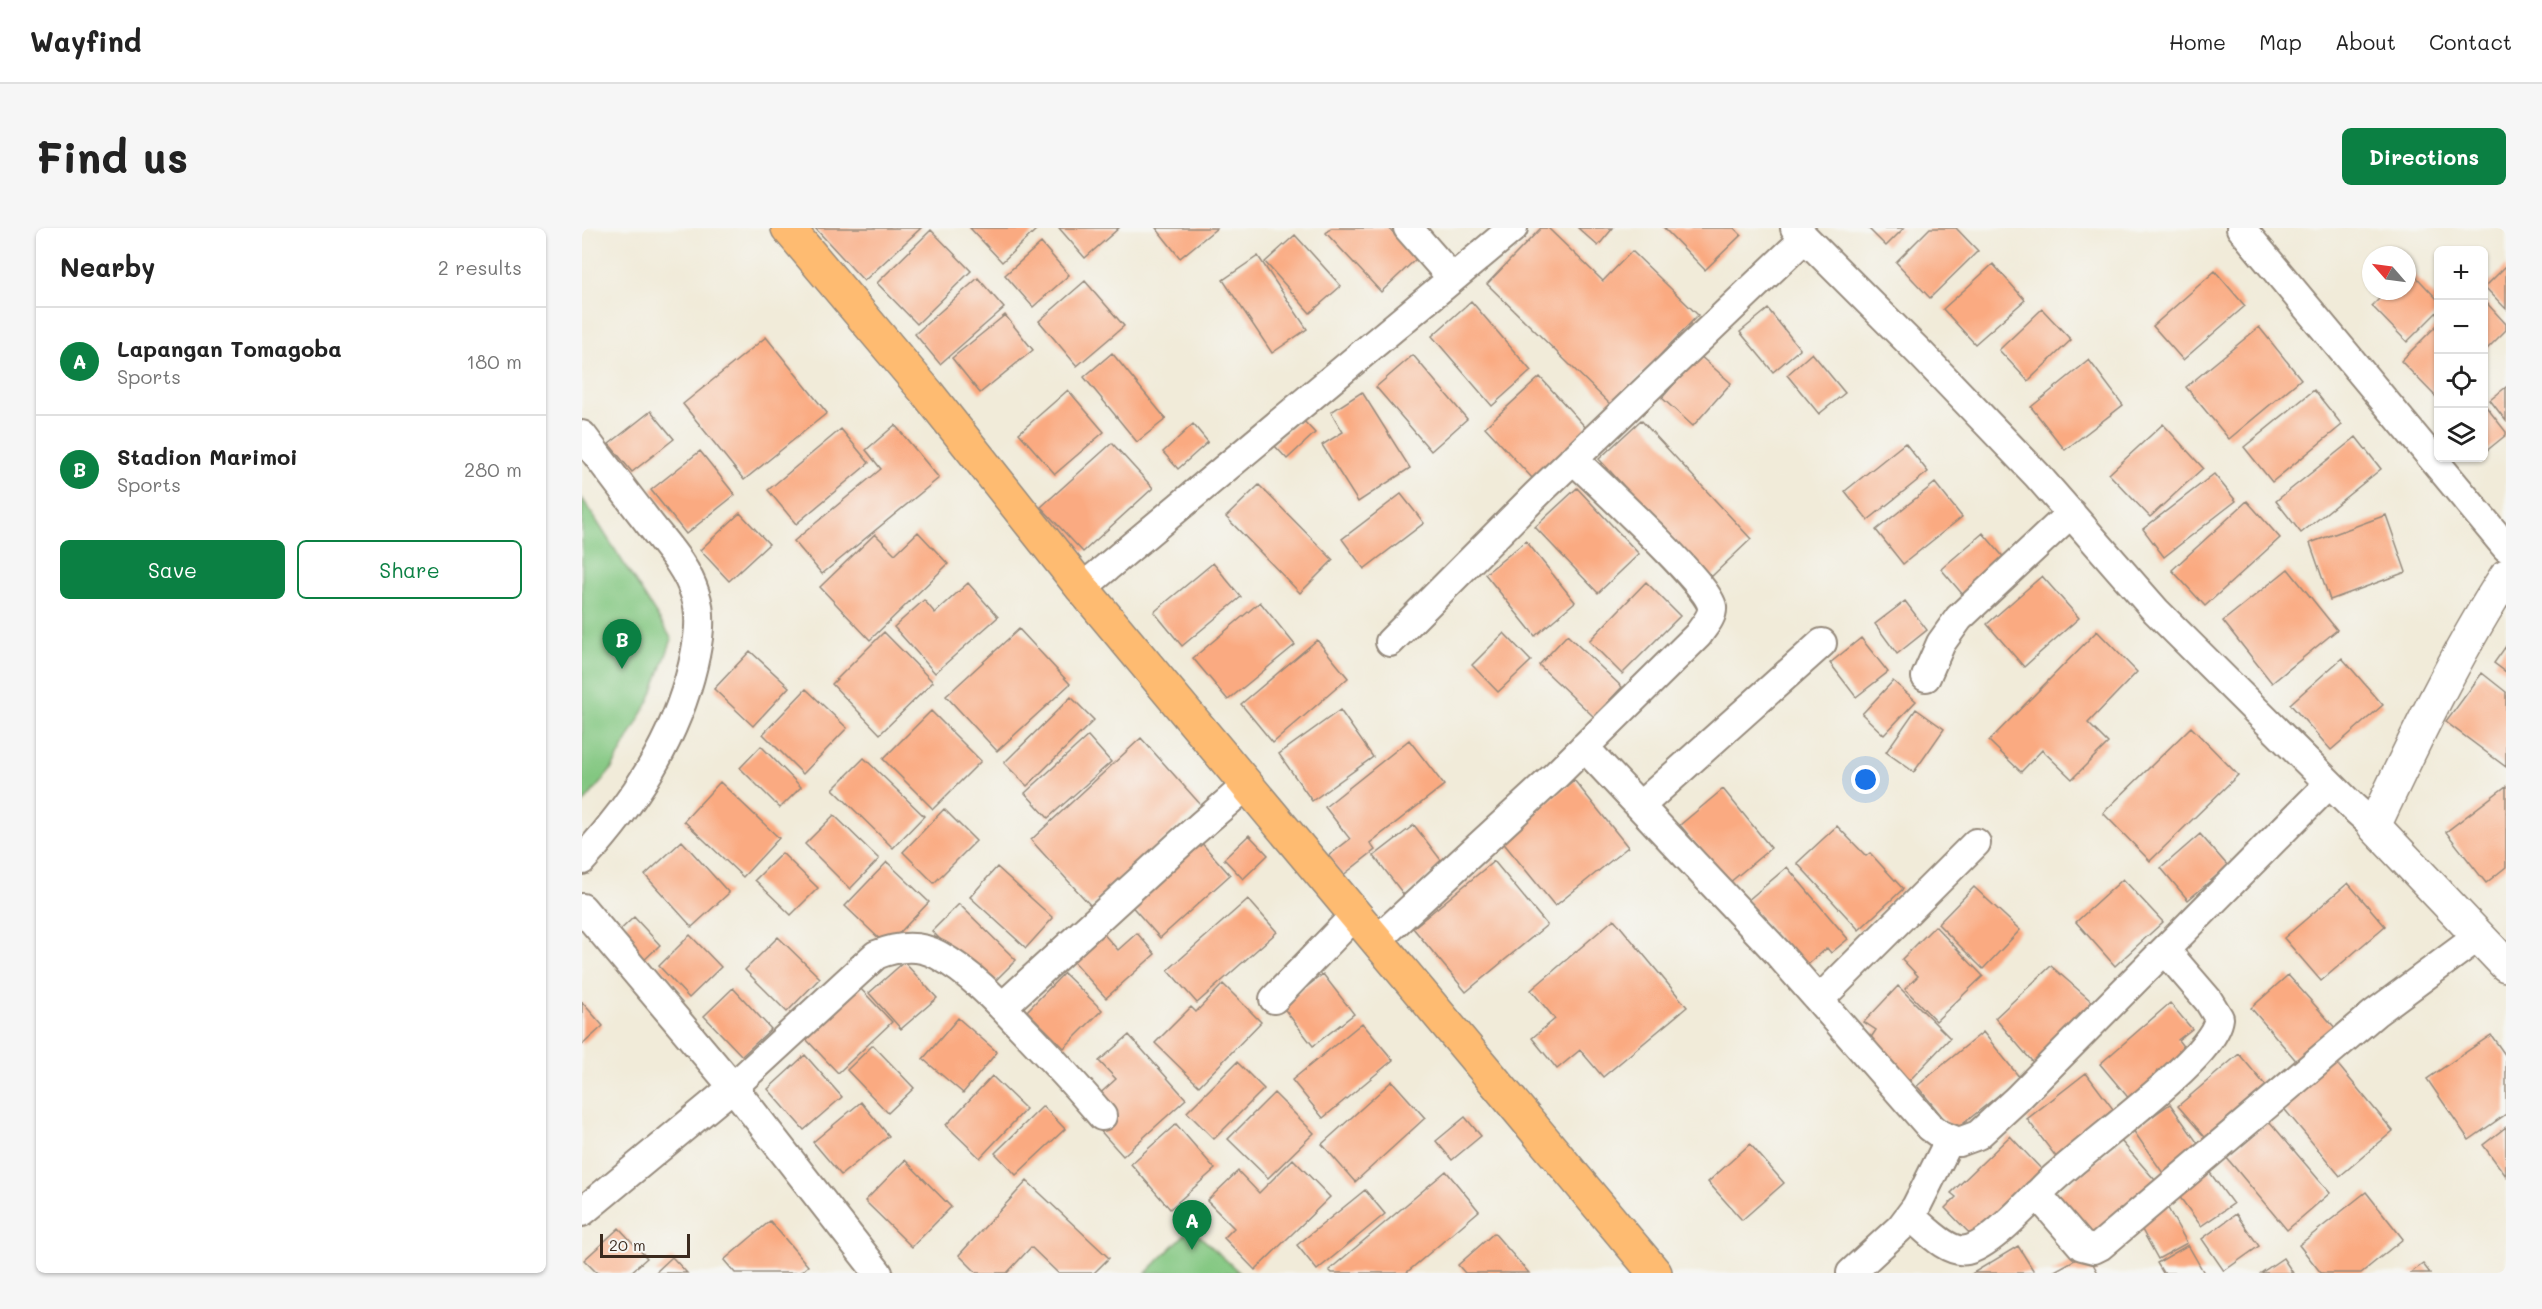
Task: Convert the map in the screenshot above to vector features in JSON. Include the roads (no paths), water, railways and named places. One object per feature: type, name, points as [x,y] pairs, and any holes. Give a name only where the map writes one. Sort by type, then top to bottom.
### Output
[{"type":"highway","points":[[788,228],[928,394],[1082,588],[1246,786],[1655,1273]]},
{"type":"street","points":[[1408,228],[1452,278]]},
{"type":"street","points":[[1082,588],[1514,228]]},
{"type":"street","points":[[2241,228],[2506,547]]},
{"type":"street","points":[[1390,642],[1800,233],[1920,353],[2071,513],[2156,611],[2374,826],[2506,965]]},
{"type":"street","points":[[582,435],[681,565],[696,594],[699,613],[698,645],[689,681],[673,727],[645,780],[612,827],[582,860]]},
{"type":"street","points":[[1377,940],[1584,747],[1698,635],[1710,617],[1712,606],[1704,591],[1674,558],[1573,459]]},
{"type":"street","points":[[1926,677],[1941,644],[1959,618],[2071,513]]},
{"type":"street","points":[[2374,826],[2483,611],[2506,576]]},
{"type":"street","points":[[1640,807],[1822,643]]},
{"type":"street","points":[[1584,747],[1820,999],[1930,1126],[1959,1142],[1978,1135],[2017,1098],[2329,784]]},
{"type":"street","points":[[1002,1007],[1246,786]]},
{"type":"street","points":[[1820,999],[1976,843]]},
{"type":"street","points":[[582,908],[734,1087],[878,1273]]},
{"type":"street","points":[[1274,999],[1355,915]]},
{"type":"street","points":[[2037,1194],[2082,1246],[2094,1250],[2375,1012],[2479,936]]},
{"type":"street","points":[[582,1212],[734,1087],[876,955],[894,948],[916,948],[937,954],[975,982],[1072,1080],[1102,1116]]},
{"type":"street","points":[[1910,1216],[1941,1242],[1961,1251],[1970,1249],[1994,1235],[2037,1194],[2174,1078],[2214,1033],[2219,1018],[2208,1000],[2165,950]]},
{"type":"street","points":[[1851,1273],[1901,1227],[1917,1207],[1950,1139]]},
{"type":"place","name":"Stadion Marimoi","points":[[622,669]]},
{"type":"place","name":"Lapangan Tomagoba","points":[[1192,1250]]}]
